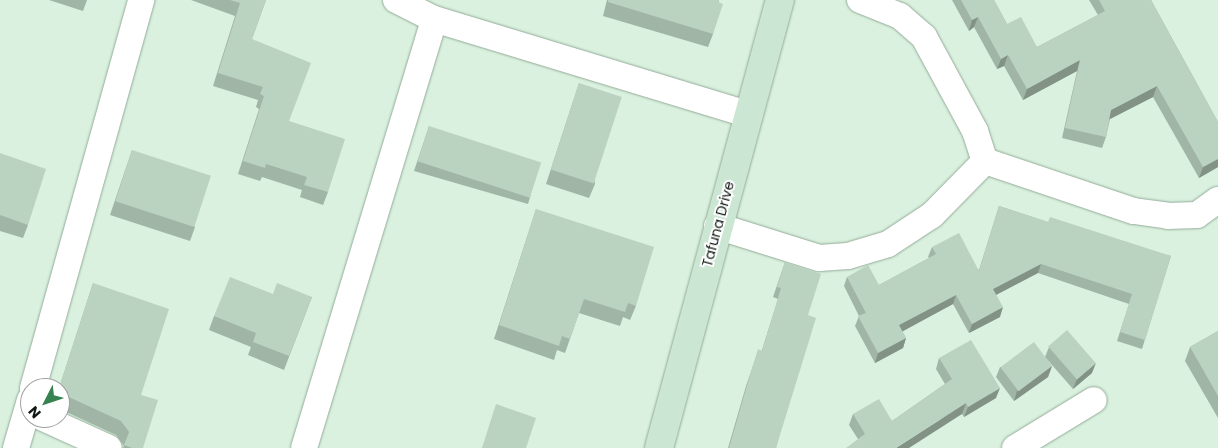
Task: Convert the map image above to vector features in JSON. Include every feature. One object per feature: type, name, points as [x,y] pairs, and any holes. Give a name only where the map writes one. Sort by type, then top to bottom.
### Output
[{"type":"main road","name":"Tafuna Drive","points":[[659,448],[747,114],[780,0]]},
{"type":"street","points":[[40,378],[141,0]]},
{"type":"street","points":[[396,0],[434,19],[747,114]]},
{"type":"street","points":[[860,0],[900,16],[924,37],[975,131],[985,161]]},
{"type":"street","points":[[304,448],[434,19]]},
{"type":"street","points":[[985,161],[1134,211],[1168,216],[1197,215],[1218,200]]},
{"type":"street","points":[[718,226],[819,258],[848,256],[888,244],[932,216],[985,161]]},
{"type":"street","points":[[1015,448],[1094,400]]},
{"type":"street","points":[[70,426],[109,448]]},
{"type":"street","points":[[16,448],[24,428]]},
{"type":"building","points":[[230,0],[266,0],[252,39],[311,63],[289,121],[345,139],[328,192],[304,185],[307,177],[266,164],[265,168],[243,161],[264,96],[260,94],[263,87],[218,73],[240,3]]},
{"type":"building","points":[[608,0],[719,0],[718,2],[723,4],[713,34],[608,2]]},
{"type":"building","points":[[961,0],[994,0],[1007,24],[1021,17],[1037,47],[1105,11],[1099,0],[1151,0],[1218,122],[1218,159],[1203,167],[1157,86],[1111,110],[1106,137],[1065,128],[1080,60],[1027,89],[1008,55],[1001,59],[978,17],[972,20]]},
{"type":"building","points":[[579,83],[622,97],[594,183],[551,170]]},
{"type":"building","points":[[429,126],[541,162],[530,198],[418,161]]},
{"type":"building","points":[[132,150],[211,176],[194,227],[115,201]]},
{"type":"building","points":[[0,153],[46,169],[28,225],[0,215]]},
{"type":"building","points":[[999,206],[1048,222],[1050,217],[1171,256],[1145,340],[1120,332],[1132,294],[1041,264],[993,289],[1003,307],[972,324],[956,295],[899,325],[906,338],[878,353],[858,316],[866,313],[847,277],[868,265],[879,285],[936,254],[932,247],[959,233],[979,271]]},
{"type":"building","points":[[536,209],[654,247],[636,306],[628,303],[625,312],[584,299],[570,339],[562,336],[559,346],[499,325]]},
{"type":"building","points":[[785,262],[821,274],[808,315],[816,318],[776,448],[729,448],[758,349],[762,351],[781,288],[777,287]]},
{"type":"building","points":[[230,277],[273,294],[277,283],[312,297],[289,356],[253,342],[256,333],[214,316]]},
{"type":"building","points":[[93,283],[169,309],[141,395],[158,400],[143,448],[132,448],[124,445],[129,432],[121,421],[70,398],[70,378],[62,378]]},
{"type":"building","points":[[1067,330],[1096,363],[1077,380],[1048,346]]},
{"type":"building","points":[[1218,331],[1218,396],[1190,347]]},
{"type":"building","points":[[971,340],[1000,388],[968,407],[966,403],[896,448],[846,448],[865,434],[853,414],[879,399],[892,421],[952,379],[939,358]]},
{"type":"building","points":[[1034,342],[1052,366],[1019,391],[1000,367]]},
{"type":"building","points":[[496,404],[536,418],[526,448],[482,448]]}]
